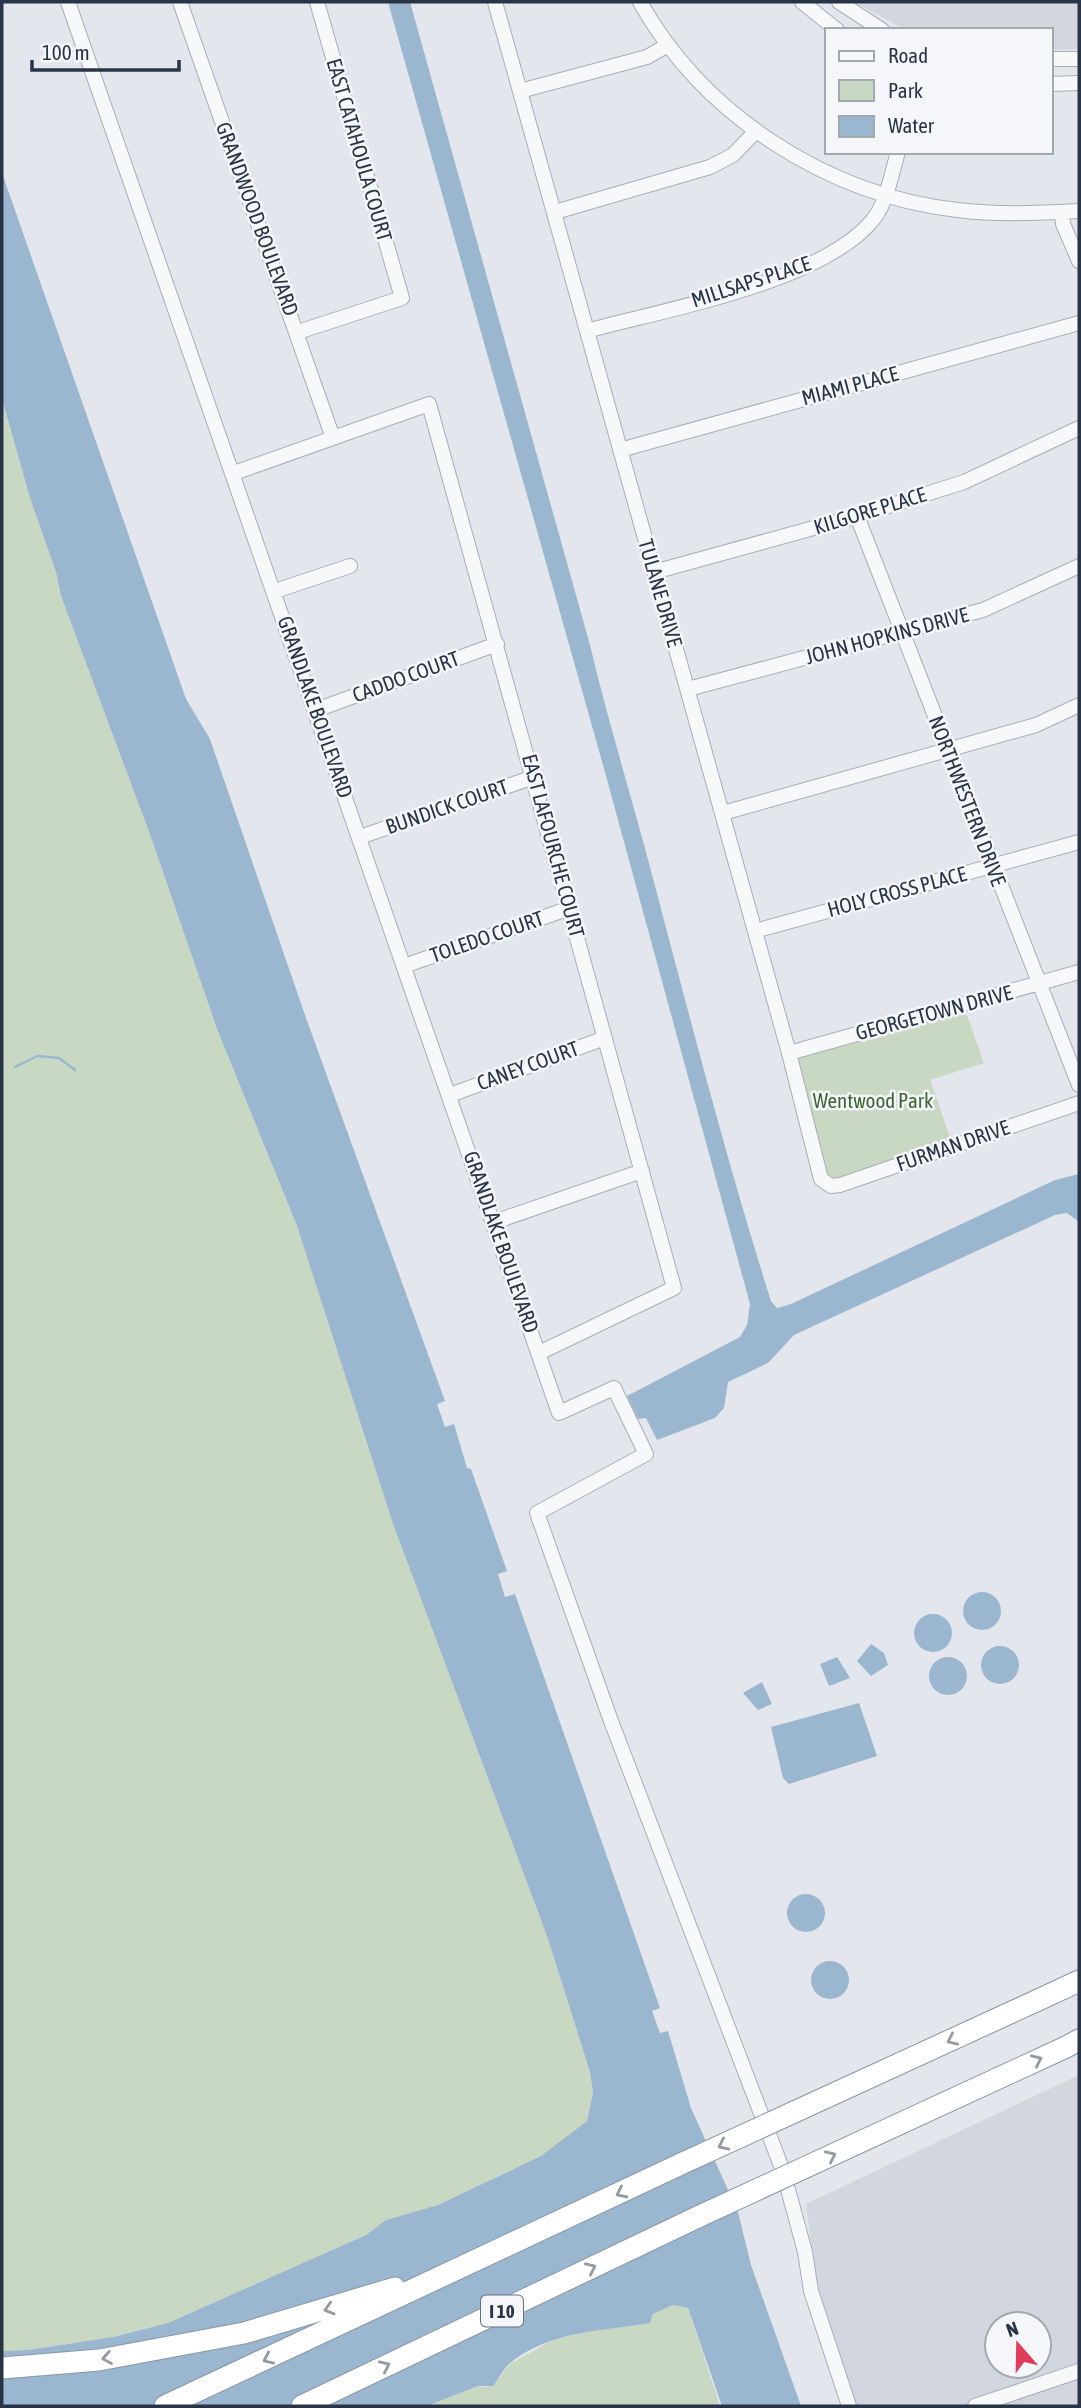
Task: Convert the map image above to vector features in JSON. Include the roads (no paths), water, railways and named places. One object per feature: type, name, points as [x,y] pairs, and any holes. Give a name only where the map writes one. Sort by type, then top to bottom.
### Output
[{"type":"highway","points":[[165,2406],[1079,1981]]},
{"type":"highway","name":"I 10","points":[[302,2406],[1072,2043]]},
{"type":"highway","points":[[2,2368],[99,2360],[244,2333],[425,2278],[441,2279]]},
{"type":"street","name":"GRANDLAKE BOULEVARD","points":[[68,2],[275,590],[559,1413],[614,1388],[646,1454],[537,1513],[611,1721],[783,2171],[805,2252],[811,2291],[849,2406]]},
{"type":"street","name":"GRANDWOOD BOULEVARD","points":[[180,2],[333,438]]},
{"type":"street","name":"EAST CATAHOULA COURT","points":[[298,332],[402,298],[317,2]]},
{"type":"street","name":"TULANE DRIVE","points":[[495,2],[653,572],[723,813],[819,1173],[826,1184]]},
{"type":"street","points":[[640,2],[668,44],[694,74],[756,131],[793,156],[832,175],[886,194],[957,210],[1004,214],[1079,211]]},
{"type":"street","points":[[802,2],[834,28]]},
{"type":"street","points":[[839,2],[879,28]]},
{"type":"street","points":[[520,91],[647,57],[668,44]]},
{"type":"street","points":[[1053,60],[1079,59]]},
{"type":"street","points":[[1053,84],[1079,83]]},
{"type":"street","points":[[555,212],[710,167],[733,155],[756,131]]},
{"type":"street","name":"MILLSAPS PLACE","points":[[587,331],[786,275],[830,254],[853,240],[873,220],[886,194],[897,154]]},
{"type":"street","points":[[1062,212],[1063,224],[1079,261]]},
{"type":"street","name":"MIAMI PLACE","points":[[620,450],[1079,323]]},
{"type":"street","name":"EAST LAFOURCHE COURT","points":[[333,438],[429,404],[674,1288],[540,1353]]},
{"type":"street","name":"KILGORE PLACE","points":[[653,572],[857,516],[964,482],[1079,428]]},
{"type":"street","points":[[234,473],[333,438]]},
{"type":"street","name":"NORTHWESTERN DRIVE","points":[[857,516],[1079,1085]]},
{"type":"street","points":[[275,590],[350,566]]},
{"type":"street","name":"JOHN HOPKINS DRIVE","points":[[688,689],[983,610],[1079,566]]},
{"type":"street","name":"CADDO COURT","points":[[316,709],[497,644]]},
{"type":"street","points":[[723,813],[946,748],[1036,725],[1079,705]]},
{"type":"street","name":"BUNDICK COURT","points":[[360,837],[534,777]]},
{"type":"street","name":"HOLY CROSS PLACE","points":[[755,931],[1079,842]]},
{"type":"street","name":"TOLEDO COURT","points":[[404,966],[570,908]]},
{"type":"street","name":"GEORGETOWN DRIVE","points":[[789,1053],[1079,972]]},
{"type":"street","name":"CANEY COURT","points":[[450,1095],[605,1038]]},
{"type":"street","name":"FURMAN DRIVE","points":[[826,1184],[840,1185],[1079,1104]]},
{"type":"street","points":[[494,1222],[642,1171]]},
{"type":"street","points":[[975,2406],[1079,2371]]},
{"type":"water","points":[[388,2],[410,2],[590,645],[723,1140],[771,1301],[777,1308],[791,1304],[1055,1180],[1079,1174],[1079,1222],[1067,1213],[1055,1215],[794,1335],[768,1363],[728,1382],[724,1408],[715,1418],[657,1440],[646,1418],[638,1419],[627,1396],[740,1337],[747,1325],[750,1304],[603,765]]},
{"type":"water","points":[[2,173],[186,699],[210,739],[306,1018],[445,1401],[437,1404],[445,1427],[454,1424],[467,1468],[471,1469],[507,1571],[498,1574],[505,1597],[515,1594],[660,2008],[652,2011],[660,2033],[668,2031],[691,2108],[738,2212],[751,2265],[801,2406],[722,2406],[688,2308],[673,2305],[653,2314],[650,2323],[576,2334],[541,2345],[509,2364],[493,2386],[478,2386],[427,2406],[2,2406],[2,2351],[28,2350],[113,2337],[168,2323],[366,2235],[386,2220],[438,2205],[541,2156],[587,2121],[593,2093],[590,2072],[547,1936],[393,1524],[297,1226],[217,1029],[152,840],[61,596],[56,572],[30,498],[2,399]]},
{"type":"water","points":[[982,1592],[995,1598],[1001,1611],[995,1624],[982,1630],[969,1624],[963,1611],[969,1598]]},
{"type":"water","points":[[933,1614],[946,1620],[952,1633],[946,1646],[933,1652],[920,1646],[914,1633],[920,1620]]},
{"type":"water","points":[[871,1644],[884,1653],[888,1665],[871,1676],[857,1661]]},
{"type":"water","points":[[1000,1646],[1013,1652],[1019,1665],[1013,1678],[1000,1684],[987,1678],[981,1665],[987,1652]]},
{"type":"water","points":[[837,1657],[850,1678],[829,1686],[820,1664]]},
{"type":"water","points":[[948,1657],[961,1663],[967,1676],[961,1689],[948,1695],[935,1689],[929,1676],[935,1663]]},
{"type":"water","points":[[762,1682],[772,1704],[758,1710],[743,1693]]},
{"type":"water","points":[[859,1703],[877,1756],[789,1784],[783,1778],[771,1727]]},
{"type":"water","points":[[806,1894],[819,1900],[825,1913],[819,1926],[806,1932],[793,1926],[787,1913],[793,1900]]},
{"type":"water","points":[[830,1961],[843,1967],[849,1980],[843,1993],[830,1999],[817,1993],[811,1980],[817,1967]]},
{"type":"waterway","points":[[15,1067],[37,1056],[59,1058],[75,1070]]},
{"type":"park label","name":"Wentwood Park","points":[[873,1101]]}]
